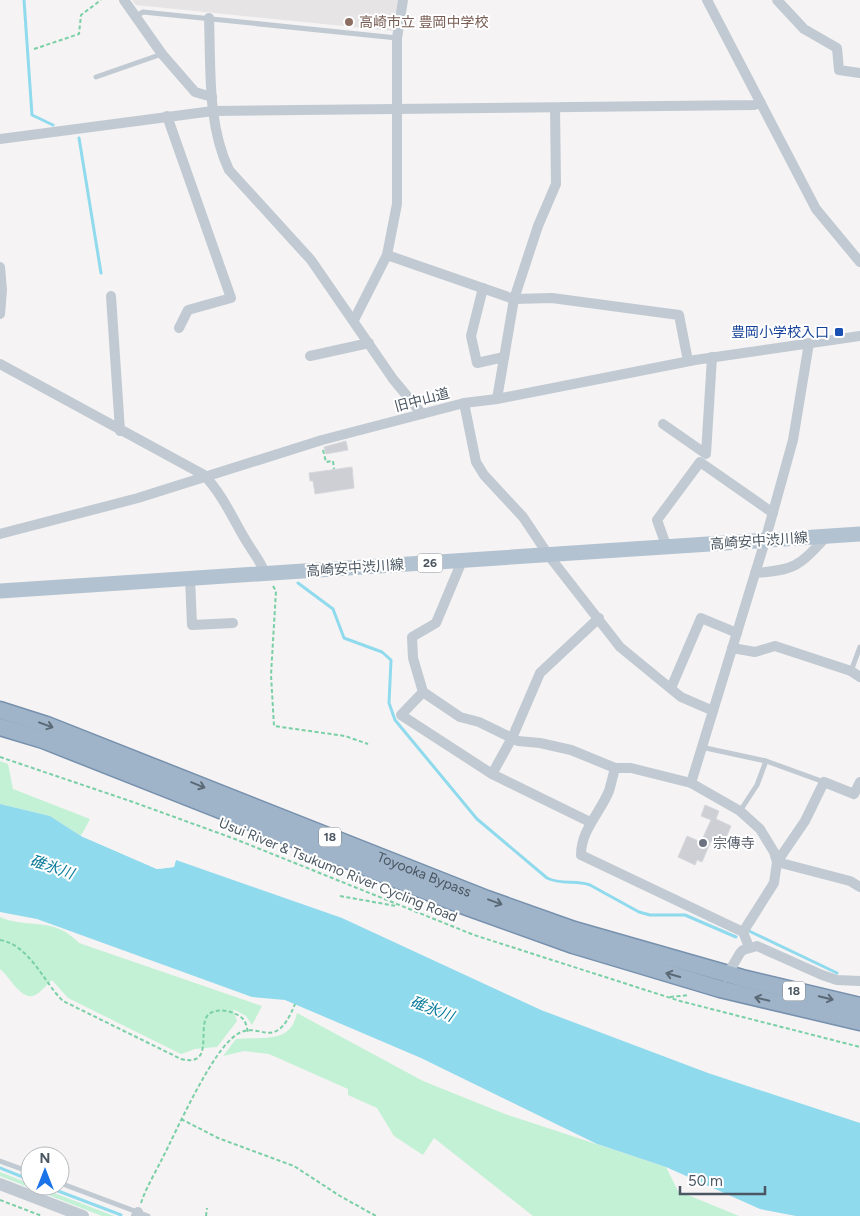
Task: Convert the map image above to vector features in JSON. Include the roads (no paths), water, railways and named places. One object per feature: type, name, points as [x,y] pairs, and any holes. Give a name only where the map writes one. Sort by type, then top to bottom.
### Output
[{"type":"highway","name":"Toyooka Bypass","points":[[0,710],[56,729],[487,899],[583,933],[728,974],[860,1006]]},
{"type":"highway","name":"Toyooka Bypass","points":[[0,727],[43,740],[517,926],[715,991],[860,1022]]},
{"type":"main road","name":"高崎安中渋川線","points":[[0,591],[860,534]]},
{"type":"street","points":[[124,0],[162,54],[195,92],[212,97]]},
{"type":"street","points":[[354,320],[387,255],[397,204],[397,38],[403,0]]},
{"type":"street","points":[[707,0],[816,209],[860,262]]},
{"type":"street","points":[[777,0],[804,29],[837,48],[839,70],[860,73]]},
{"type":"street","points":[[209,18],[213,111],[221,154],[229,170],[311,260],[354,320],[392,379],[422,414]]},
{"type":"street","points":[[0,139],[213,111],[555,108],[754,105],[761,103]]},
{"type":"street","points":[[497,399],[514,299],[538,226],[556,184],[555,108]]},
{"type":"street","points":[[167,116],[231,298],[188,310],[179,328]]},
{"type":"street","points":[[387,255],[514,299],[552,298],[679,315],[688,361]]},
{"type":"street","points":[[0,267],[2,290],[0,314]]},
{"type":"street","points":[[483,288],[471,336],[476,363],[504,357]]},
{"type":"street","points":[[111,296],[120,431]]},
{"type":"street","name":"旧中山道","points":[[0,534],[138,498],[204,475],[322,440],[464,403],[497,399],[688,361],[860,336]]},
{"type":"street","points":[[310,356],[369,343]]},
{"type":"street","points":[[691,782],[711,710],[765,541],[793,440],[809,343]]},
{"type":"street","points":[[663,424],[706,454],[712,357]]},
{"type":"street","points":[[0,364],[204,475],[225,502],[246,541],[259,559],[265,573]]},
{"type":"street","points":[[464,403],[476,462],[484,475],[523,517],[549,556],[620,647],[682,697],[711,710]]},
{"type":"street","points":[[667,548],[657,520],[700,462],[773,512]]},
{"type":"street","points":[[755,573],[785,571],[794,567],[802,562],[826,537]]},
{"type":"street","points":[[462,561],[436,623],[412,637],[413,658],[423,692],[460,717],[478,722],[512,738],[571,750],[615,768],[631,768],[691,782],[740,811],[760,829],[774,852],[777,862],[774,883],[742,932]]},
{"type":"street","points":[[190,578],[192,625],[233,623]]},
{"type":"street","points":[[492,774],[512,738],[540,673],[598,618]]},
{"type":"street","points":[[671,688],[701,618],[737,632]]},
{"type":"street","points":[[732,648],[755,652],[775,646],[851,671],[860,677]]},
{"type":"street","points":[[423,692],[402,715],[492,774],[590,822]]},
{"type":"street","points":[[615,768],[608,792],[590,822],[581,847],[581,855],[742,932],[749,947]]},
{"type":"street","points":[[777,862],[805,821],[824,782],[854,794],[860,782]]},
{"type":"street","points":[[777,862],[841,878],[860,887]]},
{"type":"street","points":[[715,991],[728,974],[740,953],[749,947],[762,947],[807,969],[837,980],[860,981]]},
{"type":"street","points":[[0,1184],[83,1216]]},
{"type":"lane","points":[[136,16],[143,12],[397,38]]},
{"type":"lane","points":[[96,76],[162,54]]},
{"type":"lane","points":[[851,671],[860,647]]},
{"type":"lane","points":[[701,747],[766,761],[824,782]]},
{"type":"lane","points":[[740,811],[756,785],[766,761]]},
{"type":"lane","points":[[0,1161],[20,1168]]},
{"type":"lane","points":[[70,1187],[137,1214],[148,1216]]},
{"type":"water","name":"碓氷川","points":[[0,804],[50,816],[81,836],[157,869],[174,867],[176,860],[342,918],[541,1010],[708,1073],[860,1123],[860,1216],[796,1216],[760,1209],[666,1167],[597,1144],[421,1058],[285,1000],[252,997],[37,919],[0,912]]},
{"type":"waterway","points":[[24,0],[32,115],[53,125]]},
{"type":"waterway","points":[[79,138],[101,273]]},
{"type":"waterway","points":[[298,583],[333,609],[344,638],[382,652],[391,660],[389,703],[395,720],[477,819],[547,878],[590,885],[639,912],[650,915],[685,915],[736,937]]},
{"type":"waterway","points":[[749,931],[837,973]]},
{"type":"waterway","points":[[0,1168],[20,1176]]},
{"type":"waterway","points":[[70,1196],[121,1215]]},
{"type":"place","name":"高崎市立 豊岡中学校","points":[[349,22]]},
{"type":"place","name":"豊岡小学校入口","points":[[839,332]]},
{"type":"place","name":"宗傳寺","points":[[703,843]]}]
